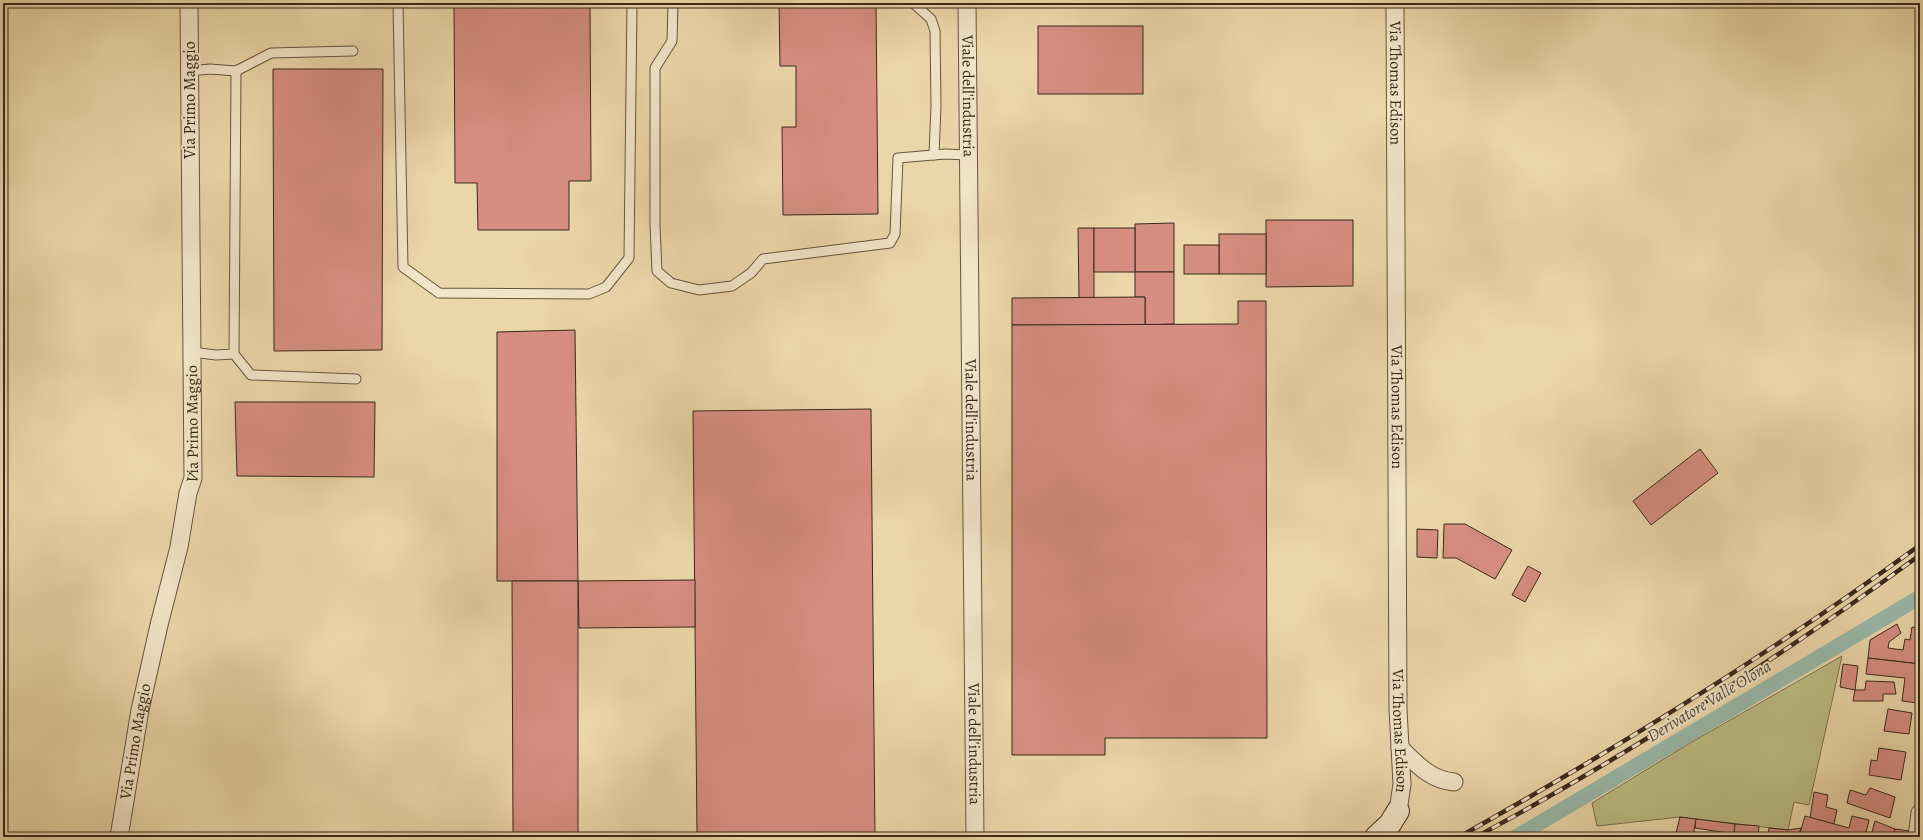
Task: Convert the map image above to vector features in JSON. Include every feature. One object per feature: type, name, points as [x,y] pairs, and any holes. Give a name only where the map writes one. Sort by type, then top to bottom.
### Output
[{"type":"street","name":"Via Primo Maggio","points":[[119,837],[140,710],[159,626],[180,547],[188,493],[193,478],[189,3]]},
{"type":"street","name":"Viale dell'industria","points":[[967,3],[975,837]]},
{"type":"street","name":"Via Thomas Edison","points":[[1395,3],[1398,701],[1402,784],[1398,810]]},
{"type":"street","points":[[1400,748],[1428,774],[1443,781],[1454,782]]},
{"type":"street","points":[[1376,837],[1390,824],[1398,810]]},
{"type":"street","points":[[1917,837],[1920,813]]},
{"type":"lane","points":[[398,3],[403,266],[439,293],[589,294],[606,287],[629,258],[632,3]]},
{"type":"lane","points":[[673,3],[672,41],[655,68],[655,225],[657,271],[672,283],[699,290],[732,286],[751,274],[763,259],[890,243],[894,234],[898,158],[934,155],[968,155]]},
{"type":"lane","points":[[913,3],[931,19],[934,31],[936,106],[934,155]]},
{"type":"lane","points":[[190,71],[210,69],[236,71],[271,53],[353,51]]},
{"type":"lane","points":[[236,71],[234,354],[251,375],[356,379]]},
{"type":"lane","points":[[192,352],[216,355],[234,354]]},
{"type":"green space","points":[[1842,656],[1809,805],[1794,802],[1788,830],[1680,817],[1597,826],[1592,803],[1690,743]]},
{"type":"building","points":[[454,3],[590,3],[591,181],[569,181],[569,230],[478,230],[477,183],[455,183]]},
{"type":"building","points":[[779,3],[876,3],[878,214],[783,215],[782,127],[796,127],[796,66],[780,66]]},
{"type":"building","points":[[1038,26],[1143,26],[1143,94],[1038,94]]},
{"type":"building","points":[[273,69],[383,69],[382,350],[274,351]]},
{"type":"building","points":[[1266,220],[1353,220],[1353,286],[1266,287]]},
{"type":"building","points":[[1174,223],[1174,272],[1135,272],[1135,224]]},
{"type":"building","points":[[1078,228],[1094,228],[1094,298],[1079,298]]},
{"type":"building","points":[[1094,228],[1135,228],[1135,272],[1094,272]]},
{"type":"building","points":[[1219,234],[1266,234],[1266,274],[1219,274]]},
{"type":"building","points":[[1184,245],[1219,245],[1219,274],[1184,274]]},
{"type":"building","points":[[1135,272],[1174,272],[1174,324],[1145,325],[1145,297],[1135,297]]},
{"type":"building","points":[[1145,297],[1145,325],[1012,325],[1012,298]]},
{"type":"building","points":[[1238,301],[1266,301],[1267,738],[1105,738],[1105,755],[1012,755],[1012,325],[1238,324]]},
{"type":"building","points":[[575,330],[578,581],[497,581],[497,332]]},
{"type":"building","points":[[235,402],[375,402],[374,477],[237,476]]},
{"type":"building","points":[[871,409],[875,837],[697,837],[693,411]]},
{"type":"building","points":[[1700,449],[1718,473],[1651,525],[1633,501]]},
{"type":"building","points":[[1444,524],[1465,524],[1512,550],[1495,579],[1456,558],[1443,558]]},
{"type":"building","points":[[1417,529],[1438,530],[1437,558],[1417,557]]},
{"type":"building","points":[[1528,566],[1541,573],[1525,602],[1512,595]]},
{"type":"building","points":[[695,580],[695,627],[579,628],[578,581]]},
{"type":"building","points":[[512,581],[578,581],[578,837],[513,837]]},
{"type":"building","points":[[1897,624],[1901,633],[1889,642],[1888,648],[1903,650],[1905,639],[1910,640],[1912,627],[1920,629],[1920,664],[1868,658],[1870,640]]},
{"type":"building","points":[[1868,658],[1920,664],[1918,703],[1902,701],[1905,678],[1866,674]]},
{"type":"building","points":[[1843,664],[1858,666],[1855,690],[1840,687]]},
{"type":"building","points":[[1866,681],[1894,682],[1896,694],[1883,694],[1883,701],[1853,701],[1855,690],[1865,690]]},
{"type":"building","points":[[1888,709],[1912,713],[1909,734],[1884,731]]},
{"type":"building","points":[[1879,748],[1906,752],[1901,780],[1869,775],[1871,760],[1877,761]]},
{"type":"building","points":[[1870,788],[1895,797],[1890,818],[1847,803],[1850,790],[1866,795]]},
{"type":"building","points":[[1814,792],[1828,795],[1826,807],[1837,810],[1834,824],[1810,818]]},
{"type":"building","points":[[1805,816],[1849,828],[1852,816],[1869,820],[1865,837],[1814,837],[1800,833]]},
{"type":"building","points":[[1680,817],[1696,819],[1693,837],[1675,837]]},
{"type":"building","points":[[1696,819],[1735,824],[1734,834],[1695,828]]},
{"type":"building","points":[[1875,821],[1895,829],[1894,837],[1885,837],[1872,832]]},
{"type":"building","points":[[1735,824],[1759,826],[1758,835],[1734,834]]},
{"type":"building","points":[[1769,828],[1788,830],[1801,828],[1798,837],[1768,837]]},
{"type":"building","points":[[1895,829],[1910,831],[1908,837],[1894,837]]},
{"type":"waterway","name":"Derivatore Valle Olona","points":[[1516,837],[1920,597]]},
{"type":"railway","points":[[1459,837],[1577,769],[1694,698],[1865,585],[1920,545]]},
{"type":"railway","points":[[1476,837],[1591,772],[1703,704],[1813,631],[1920,555]]}]
